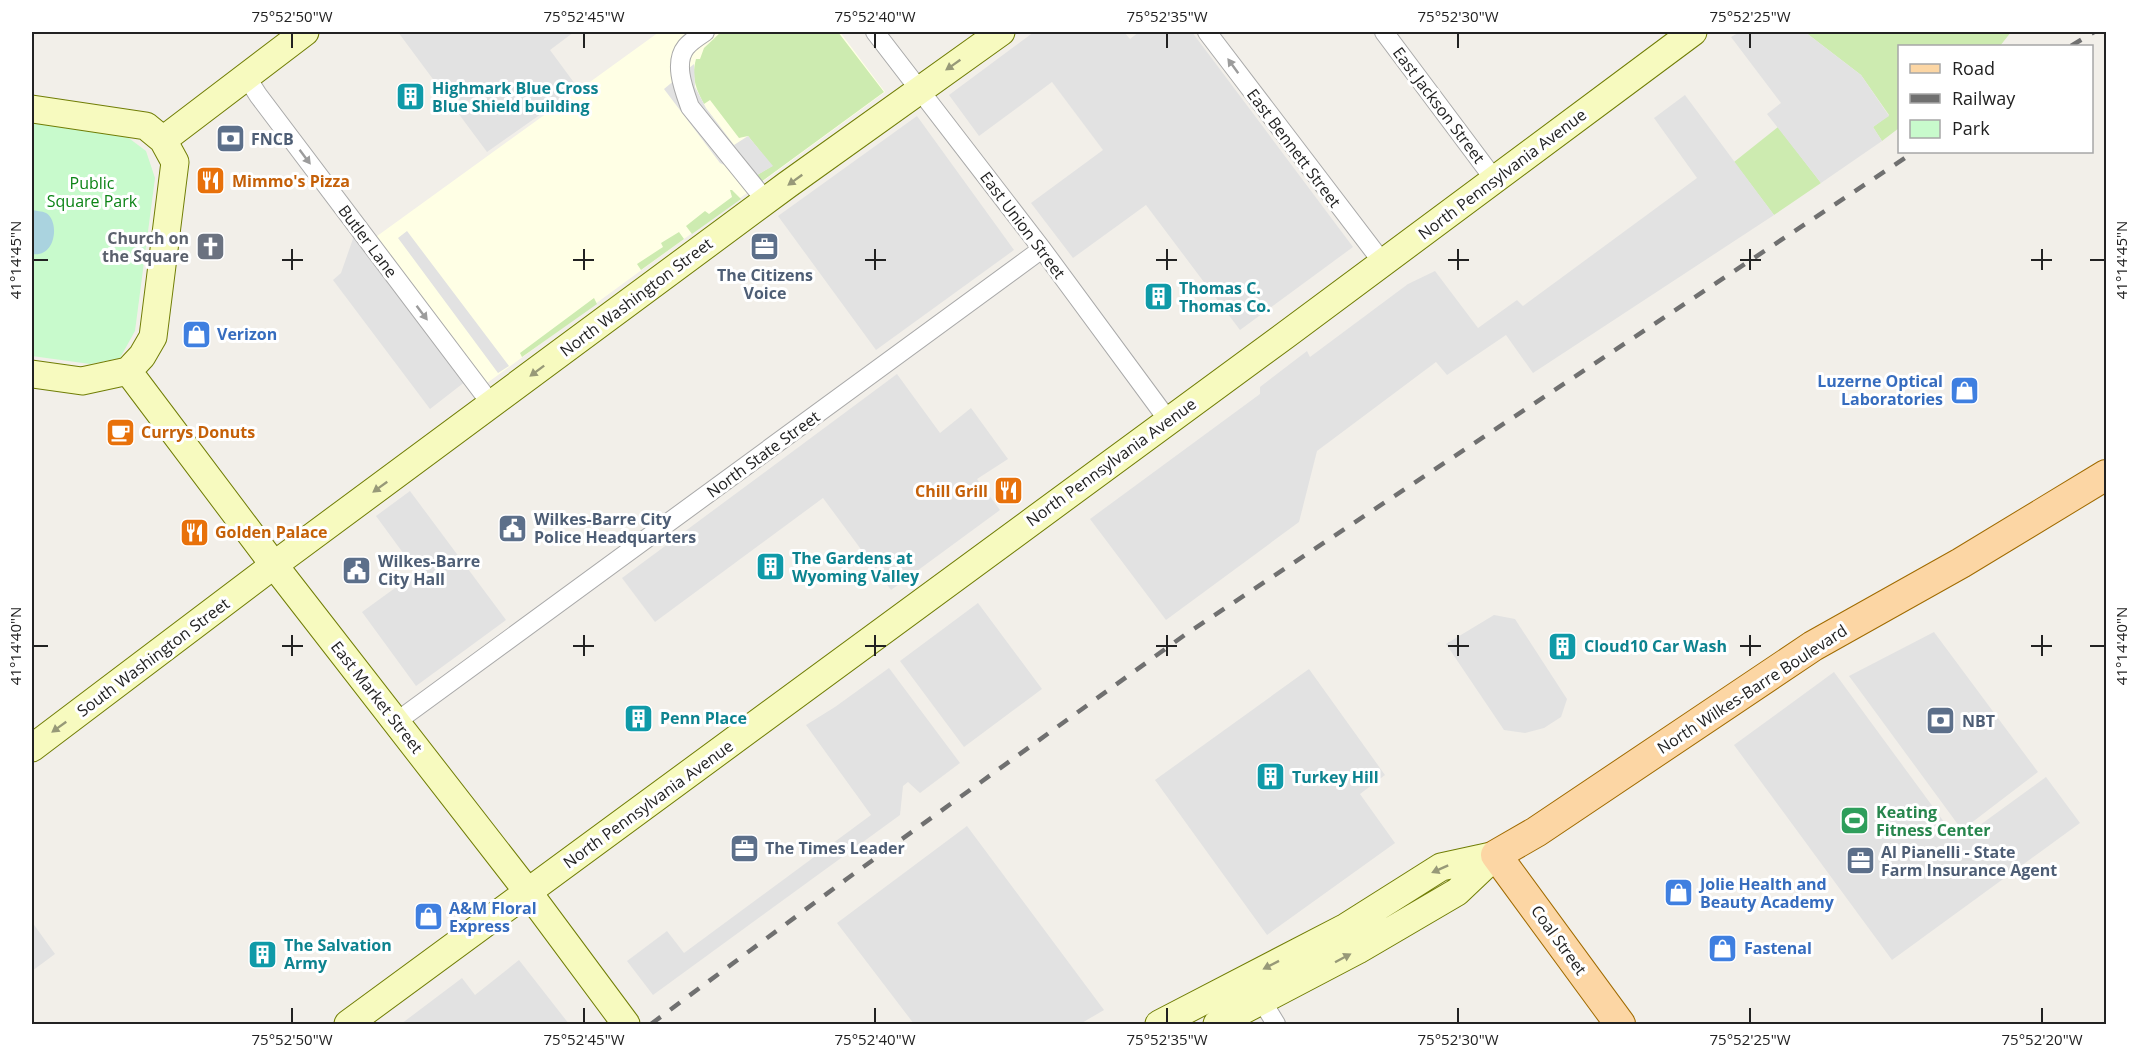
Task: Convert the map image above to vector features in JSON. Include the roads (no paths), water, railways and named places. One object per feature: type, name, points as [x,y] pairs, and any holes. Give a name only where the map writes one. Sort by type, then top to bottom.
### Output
[{"type":"main road","points":[[163,140],[303,32]]},
{"type":"main road","name":"North Washington Street","points":[[274,565],[766,201],[1001,32]]},
{"type":"main road","name":"North Pennsylvania Avenue","points":[[348,1024],[1383,263],[1693,32]]},
{"type":"main road","points":[[32,110],[146,126],[163,140],[175,162],[153,337],[142,356],[128,371],[82,381],[32,374]]},
{"type":"main road","name":"East Market Street","points":[[128,371],[274,565],[528,892],[626,1024]]},
{"type":"main road","name":"North Wilkes-Barre Boulevard","points":[[1217,1024],[1358,950],[1457,892],[1496,855],[1536,831],[1806,650],[1961,563],[2106,475]]},
{"type":"main road","name":"South Washington Street","points":[[32,747],[274,565]]},
{"type":"main road","name":"North Wilkes-Barre Boulevard","points":[[1159,1024],[1346,927],[1441,867],[1496,855]]},
{"type":"main road","name":"Coal Street","points":[[1496,855],[1620,1024]]},
{"type":"street","points":[[705,32],[686,47],[680,60],[684,91],[690,107],[766,201]]},
{"type":"street","name":"East Union Street","points":[[875,32],[1042,249],[1168,420]]},
{"type":"street","name":"East Bennett Street","points":[[1207,32],[1383,263]]},
{"type":"street","name":"East Jackson Street","points":[[1384,32],[1494,180]]},
{"type":"street","name":"Butler Lane","points":[[246,76],[492,405]]},
{"type":"street","name":"North State Street","points":[[396,722],[1042,249]]},
{"type":"street","points":[[1262,1001],[1276,1024]]},
{"type":"water","points":[[32,210],[46,213],[53,223],[51,245],[40,254],[32,254]]},
{"type":"railway","points":[[2073,45],[2094,32]]},
{"type":"railway","points":[[651,1024],[848,878],[1186,634],[1912,153]]},
{"type":"place","name":"Highmark Blue Cross Blue Shield building","points":[[411,97]]},
{"type":"place","name":"FNCB","points":[[230,139]]},
{"type":"place","name":"Mimmo's Pizza","points":[[211,181]]},
{"type":"place","name":"Church on the Square","points":[[210,247]]},
{"type":"place","name":"The Citizens Voice","points":[[765,247]]},
{"type":"place","name":"Thomas C. Thomas Co.","points":[[1158,297]]},
{"type":"place","name":"Verizon","points":[[196,334]]},
{"type":"place","name":"Luzerne Optical Laboratories","points":[[1964,390]]},
{"type":"place","name":"Currys Donuts","points":[[120,432]]},
{"type":"place","name":"Chill Grill","points":[[1009,491]]},
{"type":"place","name":"Wilkes-Barre City Police Headquarters","points":[[513,528]]},
{"type":"place","name":"Golden Palace","points":[[194,532]]},
{"type":"place","name":"The Gardens at Wyoming Valley","points":[[771,567]]},
{"type":"place","name":"Wilkes-Barre City Hall","points":[[357,570]]},
{"type":"place","name":"Cloud10 Car Wash","points":[[1563,646]]},
{"type":"place","name":"Penn Place","points":[[639,718]]},
{"type":"place","name":"NBT","points":[[1941,721]]},
{"type":"place","name":"Turkey Hill","points":[[1271,777]]},
{"type":"place","name":"Keating Fitness Center","points":[[1855,821]]},
{"type":"place","name":"The Times Leader","points":[[744,848]]},
{"type":"place","name":"Al Pianelli - State Farm Insurance Agent","points":[[1860,861]]},
{"type":"place","name":"Jolie Health and Beauty Academy","points":[[1679,893]]},
{"type":"place","name":"A&M Floral Express","points":[[428,917]]},
{"type":"place","name":"Fastenal","points":[[1723,948]]},
{"type":"place","name":"The Salvation Army","points":[[263,954]]},
{"type":"park label","name":"Public Square Park","points":[[92,192]]}]
